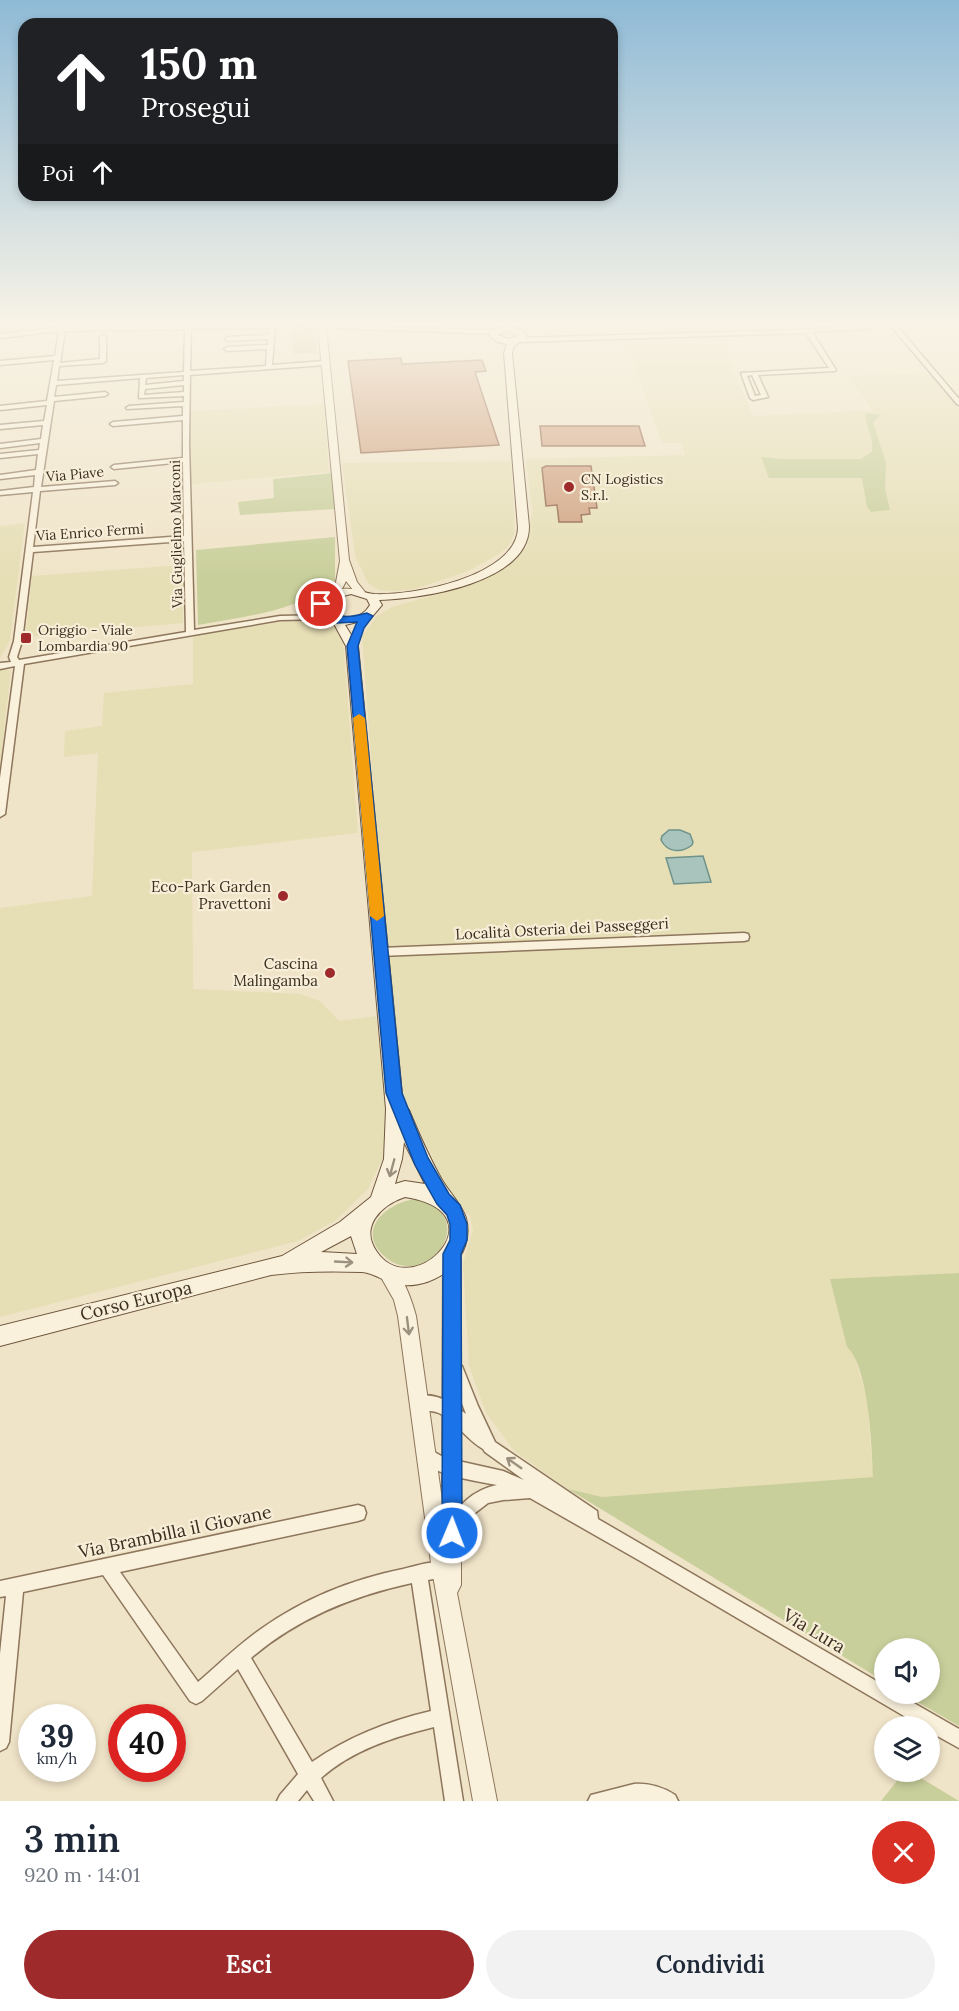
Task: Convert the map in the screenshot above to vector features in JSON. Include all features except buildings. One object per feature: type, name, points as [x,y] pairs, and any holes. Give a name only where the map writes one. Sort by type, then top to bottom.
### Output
[{"type":"main road","points":[[332,618],[353,620],[408,597],[445,588],[488,571],[515,551],[523,534],[523,516],[513,410]]},
{"type":"main road","points":[[366,595],[376,604],[359,627],[352,646],[394,1093],[396,1150],[390,1176],[362,1223],[361,1238],[365,1252],[381,1268],[401,1276],[416,1276],[430,1272],[442,1265],[452,1254],[458,1240],[459,1224],[454,1210],[443,1199],[432,1192],[419,1189],[391,1192],[374,1204]]},
{"type":"main road","points":[[352,646],[332,618],[320,609],[329,596],[408,597]]},
{"type":"main road","points":[[394,1093],[414,1145],[443,1199]]},
{"type":"main road","name":"Corso Europa","points":[[0,1336],[290,1260],[329,1239],[374,1204]]},
{"type":"main road","name":"Corso Europa","points":[[272,1266],[317,1261],[381,1268]]},
{"type":"street","points":[[0,814],[20,657],[18,642],[48,410]]},
{"type":"street","name":"Via Guglielmo Marconi","points":[[187,410],[190,633]]},
{"type":"street","points":[[0,666],[280,618],[316,607],[341,582],[344,560],[330,410]]},
{"type":"street","points":[[113,424],[186,418]]},
{"type":"street","points":[[0,427],[46,423]]},
{"type":"street","points":[[0,446],[44,441]]},
{"type":"street","points":[[0,456],[42,452]]},
{"type":"street","points":[[114,467],[187,460]]},
{"type":"street","points":[[0,477],[39,472]]},
{"type":"street","name":"Via Piave","points":[[0,493],[115,483]]},
{"type":"street","name":"Via Enrico Fermi","points":[[29,550],[189,538]]},
{"type":"street","points":[[344,560],[352,583],[366,595]]},
{"type":"street","points":[[280,618],[332,618]]},
{"type":"street","name":"Località Osteria dei Passeggeri","points":[[380,952],[744,937]]},
{"type":"street","points":[[451,1617],[452,1254]]},
{"type":"street","points":[[381,1268],[402,1298],[407,1316],[424,1454],[442,1570],[485,1801]]},
{"type":"street","points":[[453,1360],[489,1447]]},
{"type":"street","name":"Via Lura","points":[[418,1403],[439,1404],[489,1447],[648,1556]]},
{"type":"street","name":"Via Lura","points":[[424,1454],[442,1465],[503,1479],[533,1491],[959,1739]]},
{"type":"street","name":"Via Lura","points":[[452,1533],[466,1508],[478,1498],[493,1491],[533,1491]]},
{"type":"street","name":"Via Brambilla il Giovane","points":[[8,1588],[358,1513]]},
{"type":"street","points":[[106,1566],[196,1695],[266,1635],[330,1599],[378,1582],[442,1570]]},
{"type":"street","points":[[419,1574],[454,1801]]},
{"type":"street","points":[[0,1742],[8,1588]]},
{"type":"street","points":[[242,1657],[324,1801]]},
{"type":"street","points":[[286,1801],[309,1776],[326,1762],[397,1727],[441,1717]]},
{"type":"street","points":[[597,1801],[644,1791],[656,1793],[669,1801]]},
{"type":"shaded area","points":[[324,410],[329,472],[191,484],[189,411]]},
{"type":"shaded area","points":[[650,410],[751,410],[753,416],[872,410],[959,410],[959,1273],[830,1279],[867,1397],[873,1477],[602,1497],[568,1489],[514,1451],[486,1413],[469,1366],[463,1263],[473,1230],[470,1216],[457,1203],[444,1182],[404,1097],[387,973],[362,636],[377,616],[392,607],[476,583],[513,560],[527,547],[532,510],[526,459],[685,455],[681,443],[662,443]]},
{"type":"shaded area","points":[[511,461],[515,532],[510,544],[501,553],[468,571],[415,589],[379,590],[368,583],[355,556],[342,463]]},
{"type":"shaded area","points":[[25,523],[10,640],[0,658],[0,526]]},
{"type":"shaded area","points":[[183,565],[183,623],[25,637],[32,576]]},
{"type":"shaded area","points":[[294,620],[324,620],[334,625],[343,639],[358,833],[192,852],[193,989],[300,994],[320,1001],[339,1021],[376,1016],[385,1102],[385,1153],[368,1189],[336,1220],[298,1241],[0,1317],[0,908],[92,896],[98,753],[64,757],[65,731],[102,726],[104,693],[193,684],[193,636]]},
{"type":"shaded area","points":[[0,670],[11,670],[0,766]]},
{"type":"green space","points":[[865,413],[881,415],[873,422],[886,463],[885,489],[890,510],[871,512],[867,507],[862,478],[769,478],[761,457],[860,459],[872,452]]},
{"type":"green space","points":[[332,473],[335,509],[240,515],[238,502],[274,498],[273,479]]},
{"type":"green space","points":[[335,537],[335,584],[302,601],[269,612],[198,625],[196,550]]},
{"type":"green space","points":[[416,1199],[436,1208],[446,1221],[447,1235],[441,1248],[430,1259],[415,1266],[399,1265],[383,1255],[376,1245],[373,1236],[374,1227],[379,1218],[395,1205]]},
{"type":"green space","points":[[959,1273],[959,1726],[921,1704],[940,1704],[940,1638],[874,1638],[874,1675],[568,1489],[602,1497],[873,1477],[865,1389],[854,1357],[847,1347],[830,1279]]},
{"type":"green space","points":[[896,1782],[928,1782],[959,1801],[881,1801]]},
{"type":"water","points":[[669,830],[680,830],[690,834],[692,845],[679,851],[667,847],[661,840]]},
{"type":"water","points":[[703,856],[711,882],[674,884],[666,858]]},
{"type":"slow traffic","points":[[359,718],[377,916]]},
{"type":"place","name":"CN Logistics S.r.l.","points":[[569,487]]},
{"type":"place","name":"Origgio - Viale Lombardia 90","points":[[26,638]]},
{"type":"place","name":"Eco-Park Garden Pravettoni","points":[[283,896]]},
{"type":"place","name":"Cascina Malingamba","points":[[330,973]]},
{"type":"route","points":[[321,604],[322,613],[337,620],[361,619],[367,616],[359,627],[352,646],[394,1093],[421,1160],[443,1199],[454,1210],[459,1224],[458,1240],[452,1254],[452,1533]]}]
